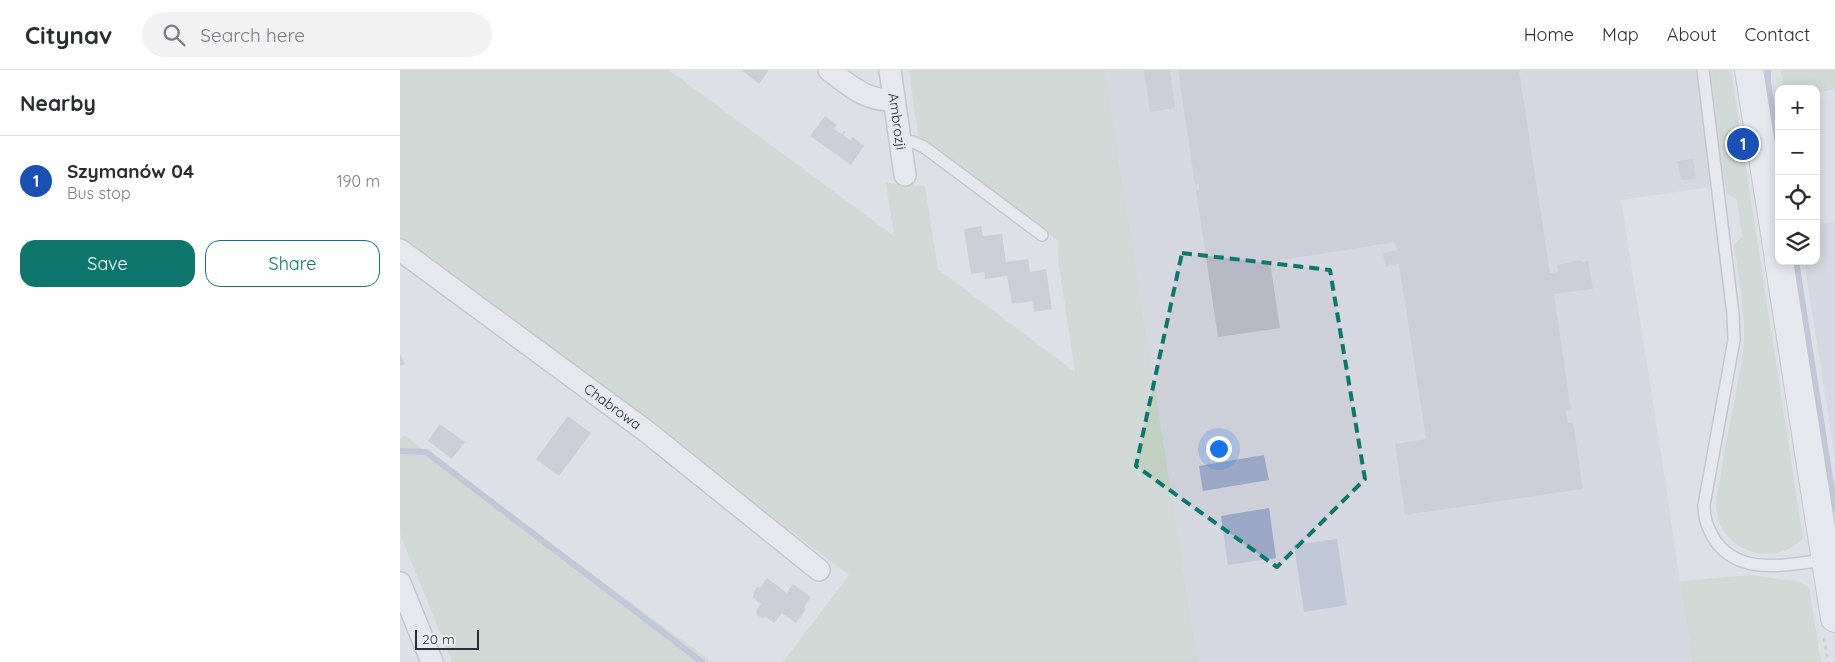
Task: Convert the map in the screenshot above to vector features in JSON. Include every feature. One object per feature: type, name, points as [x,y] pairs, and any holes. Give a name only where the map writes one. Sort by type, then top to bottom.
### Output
[{"type":"street","points":[[829,70],[860,93],[884,101],[894,99]]},
{"type":"street","name":"Ambrozji","points":[[890,70],[905,175]]},
{"type":"street","points":[[1749,70],[1775,235]]},
{"type":"street","name":"Chabrowa","points":[[400,250],[646,431],[819,570]]},
{"type":"street","points":[[1780,265],[1835,618]]},
{"type":"street","points":[[400,583],[432,662]]},
{"type":"lane","points":[[1703,70],[1733,314],[1734,340],[1704,505],[1704,517],[1715,541],[1736,560],[1754,565],[1771,566],[1826,560]]},
{"type":"lane","points":[[901,142],[913,142],[924,147],[1042,235]]},
{"type":"highlighted area","points":[[1182,253],[1330,270],[1365,479],[1277,567],[1136,466]]},
{"type":"shaded area","points":[[1105,70],[1722,70],[1739,183],[1621,200],[1692,662],[1198,662]]},
{"type":"shaded area","points":[[1835,222],[1835,458],[1805,265],[1820,265],[1820,224]]},
{"type":"green space","points":[[400,70],[669,70],[894,236],[886,183],[925,186],[938,269],[1075,372],[1058,260],[1058,241],[918,136],[909,70],[1105,70],[1198,662],[783,662],[849,575],[400,237]]},
{"type":"green space","points":[[1712,70],[1731,70],[1803,538],[1792,547],[1780,552],[1766,554],[1740,547],[1730,538],[1722,527],[1716,509],[1717,493],[1742,359],[1744,331],[1734,245],[1742,237],[1737,200],[1727,193]]},
{"type":"green space","points":[[1781,70],[1835,70],[1835,89],[1820,92],[1820,85],[1783,85]]},
{"type":"green space","points":[[404,435],[712,662],[452,662],[400,534],[400,439]]},
{"type":"green space","points":[[1749,575],[1796,581],[1809,587],[1821,662],[1692,662],[1680,581]]},
{"type":"water","points":[[1264,455],[1269,480],[1203,491],[1199,466]]},
{"type":"water","points":[[1269,508],[1276,558],[1228,565],[1221,516]]},
{"type":"water","points":[[1337,539],[1347,605],[1304,612],[1294,545]]},
{"type":"building","points":[[741,70],[769,70],[759,84]]},
{"type":"building","points":[[1144,70],[1170,70],[1175,108],[1150,112]]},
{"type":"building","points":[[1178,70],[1519,70],[1550,273],[1558,272],[1557,265],[1581,260],[1582,262],[1588,261],[1593,289],[1554,294],[1571,410],[1566,411],[1568,423],[1573,422],[1583,489],[1405,515],[1395,444],[1426,439],[1399,264],[1385,266],[1383,253],[1397,250],[1395,242],[1270,262],[1280,328],[1218,337],[1196,191],[1199,190],[1199,184],[1195,185]]},
{"type":"building","points":[[825,116],[837,125],[834,129],[841,134],[844,131],[846,132],[843,135],[850,140],[853,137],[864,146],[851,165],[810,136]]},
{"type":"building","points":[[1693,159],[1696,179],[1681,180],[1677,161]]},
{"type":"building","points":[[981,226],[983,236],[1002,234],[1006,262],[1028,259],[1030,272],[1046,269],[1052,309],[1034,312],[1032,301],[1012,304],[1007,276],[985,279],[984,272],[971,274],[964,229]]},
{"type":"building","points":[[400,354],[405,364],[400,366]]},
{"type":"building","points":[[568,416],[591,433],[559,476],[536,459]]},
{"type":"building","points":[[440,424],[465,442],[452,459],[428,441]]},
{"type":"building","points":[[767,578],[787,593],[793,584],[811,597],[804,607],[806,609],[796,623],[782,613],[774,623],[766,617],[762,618],[757,615],[756,611],[761,604],[753,598],[754,592],[757,587],[761,587]]},
{"type":"waterway","points":[[1768,70],[1768,82],[1776,130]]},
{"type":"waterway","points":[[1797,265],[1835,510]]},
{"type":"waterway","points":[[400,451],[426,452],[702,662]]},
{"type":"place","name":"Szymanów 04","points":[[1743,144]]}]
